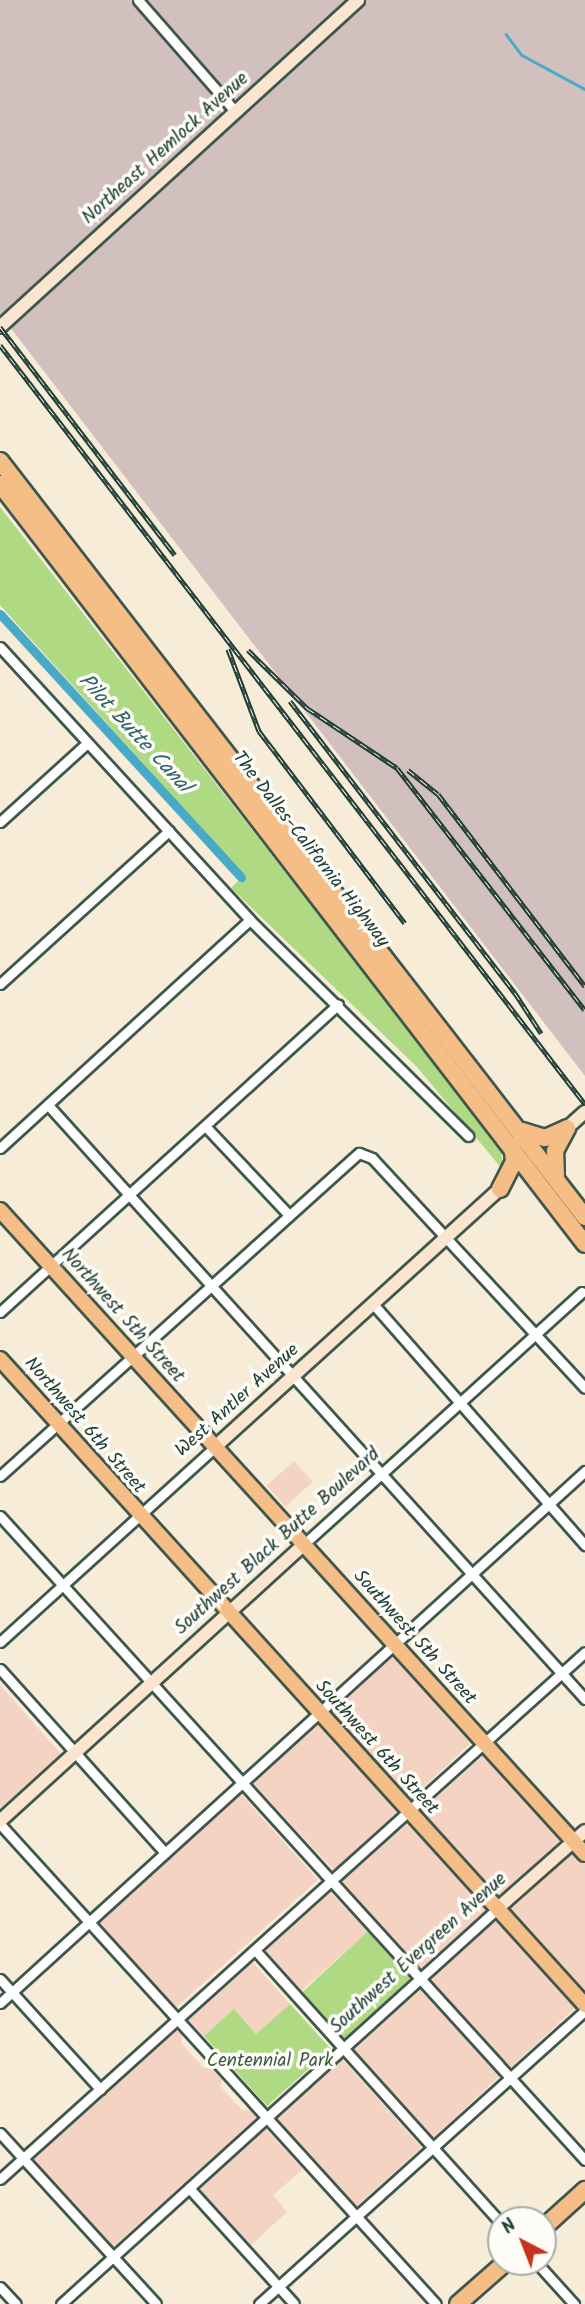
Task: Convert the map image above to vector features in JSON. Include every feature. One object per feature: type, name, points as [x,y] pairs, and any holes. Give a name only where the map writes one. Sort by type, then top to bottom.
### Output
[{"type":"highway","name":"The Dalles-California Highway","points":[[0,461],[522,1131],[585,1244]]},
{"type":"highway","name":"The Dalles-California Highway","points":[[0,484],[512,1145],[585,1217]]},
{"type":"highway","points":[[522,1131],[545,1138],[567,1128]]},
{"type":"highway","points":[[500,1189],[519,1179],[548,1181],[555,1151],[567,1128]]},
{"type":"highway","points":[[500,1189],[514,1161],[512,1145]]},
{"type":"highway","points":[[557,2215],[585,2190]]},
{"type":"highway","points":[[458,2304],[490,2276]]},
{"type":"main road","name":"Northwest 5th Street","points":[[0,1210],[215,1447]]},
{"type":"main road","name":"Northwest 6th Street","points":[[0,1359],[138,1517]]},
{"type":"main road","name":"Southwest 5th Street","points":[[215,1447],[585,1854]]},
{"type":"main road","name":"Southwest 6th Street","points":[[138,1517],[498,1908],[585,2008]]},
{"type":"street","points":[[138,0],[235,111]]},
{"type":"street","name":"Northeast Hemlock Avenue","points":[[0,327],[358,0]]},
{"type":"street","points":[[0,647],[250,920],[338,1004],[468,1136]]},
{"type":"street","points":[[0,822],[86,744]]},
{"type":"street","points":[[0,984],[169,831]]},
{"type":"street","points":[[0,1149],[250,920]]},
{"type":"street","points":[[0,1312],[338,1004]]},
{"type":"street","points":[[48,1105],[295,1375],[381,1475],[585,1699]]},
{"type":"street","points":[[567,1128],[585,1112]]},
{"type":"street","points":[[206,1127],[288,1214]]},
{"type":"street","points":[[0,1476],[133,1357],[209,1284],[359,1153],[372,1158],[585,1388]]},
{"type":"street","name":"West Antler Avenue","points":[[0,1642],[500,1189]]},
{"type":"street","name":"Southwest Black Butte Boulevard","points":[[0,1823],[582,1292]]},
{"type":"street","points":[[374,1305],[585,1545]]},
{"type":"street","points":[[0,2003],[585,1471]]},
{"type":"street","points":[[0,1516],[585,2160]]},
{"type":"street","points":[[0,2179],[585,1652]]},
{"type":"street","points":[[0,1669],[165,1853]]},
{"type":"street","points":[[0,1823],[436,2304]]},
{"type":"street","name":"Southwest Evergreen Avenue","points":[[61,2304],[585,1831]]},
{"type":"street","points":[[254,1950],[487,2208]]},
{"type":"street","points":[[0,1979],[100,2089]]},
{"type":"street","points":[[258,2304],[585,2008]]},
{"type":"street","points":[[0,2133],[156,2304]]},
{"type":"street","points":[[190,2188],[294,2304]]},
{"type":"street","points":[[549,2276],[574,2304]]},
{"type":"street","points":[[0,2287],[16,2304]]},
{"type":"shaded area","points":[[0,0],[585,0],[585,1076],[0,314]]},
{"type":"shaded area","points":[[294,1461],[313,1482],[285,1507],[267,1486]]},
{"type":"shaded area","points":[[392,1654],[473,1741],[334,1871],[253,1784]]},
{"type":"shaded area","points":[[0,1685],[61,1754],[0,1808]]},
{"type":"shaded area","points":[[485,1754],[585,1864],[585,1999],[510,2068],[340,1883]]},
{"type":"shaded area","points":[[239,1792],[318,1880],[175,2008],[96,1920]]},
{"type":"shaded area","points":[[330,1892],[368,1931],[299,1993],[267,1956],[266,1949]]},
{"type":"shaded area","points":[[251,1960],[290,2004],[256,2034],[234,2009],[204,2036],[187,2019]]},
{"type":"shaded area","points":[[418,1988],[500,2076],[433,2138],[351,2050]]},
{"type":"shaded area","points":[[175,2029],[182,2032],[181,2043],[204,2068],[213,2067],[223,2078],[220,2086],[242,2110],[250,2110],[257,2117],[113,2247],[33,2159]]},
{"type":"shaded area","points":[[342,2059],[422,2147],[355,2207],[276,2119]]},
{"type":"shaded area","points":[[265,2128],[303,2169],[273,2195],[287,2212],[250,2246],[199,2188]]},
{"type":"green space","points":[[0,507],[501,1149],[503,1170],[417,1067],[231,888],[244,875],[0,605]]},
{"type":"green space","name":"Centennial Park","points":[[368,1931],[412,1979],[344,2042],[300,1994]]},
{"type":"green space","name":"Centennial Park","points":[[290,2004],[331,2049],[267,2106],[204,2036],[234,2009],[256,2034]]},
{"type":"waterway","points":[[506,34],[522,55],[585,89]]},
{"type":"waterway","name":"Pilot Butte Canal","points":[[0,614],[241,877]]},
{"type":"railway","points":[[0,327],[175,555]]},
{"type":"railway","points":[[0,345],[585,1104]]},
{"type":"railway","points":[[228,649],[259,731],[405,923]]},
{"type":"railway","points":[[248,650],[307,708],[397,768],[585,1010]]},
{"type":"railway","points":[[290,701],[515,993],[541,1033]]},
{"type":"railway","points":[[408,770],[438,794],[585,986]]}]
